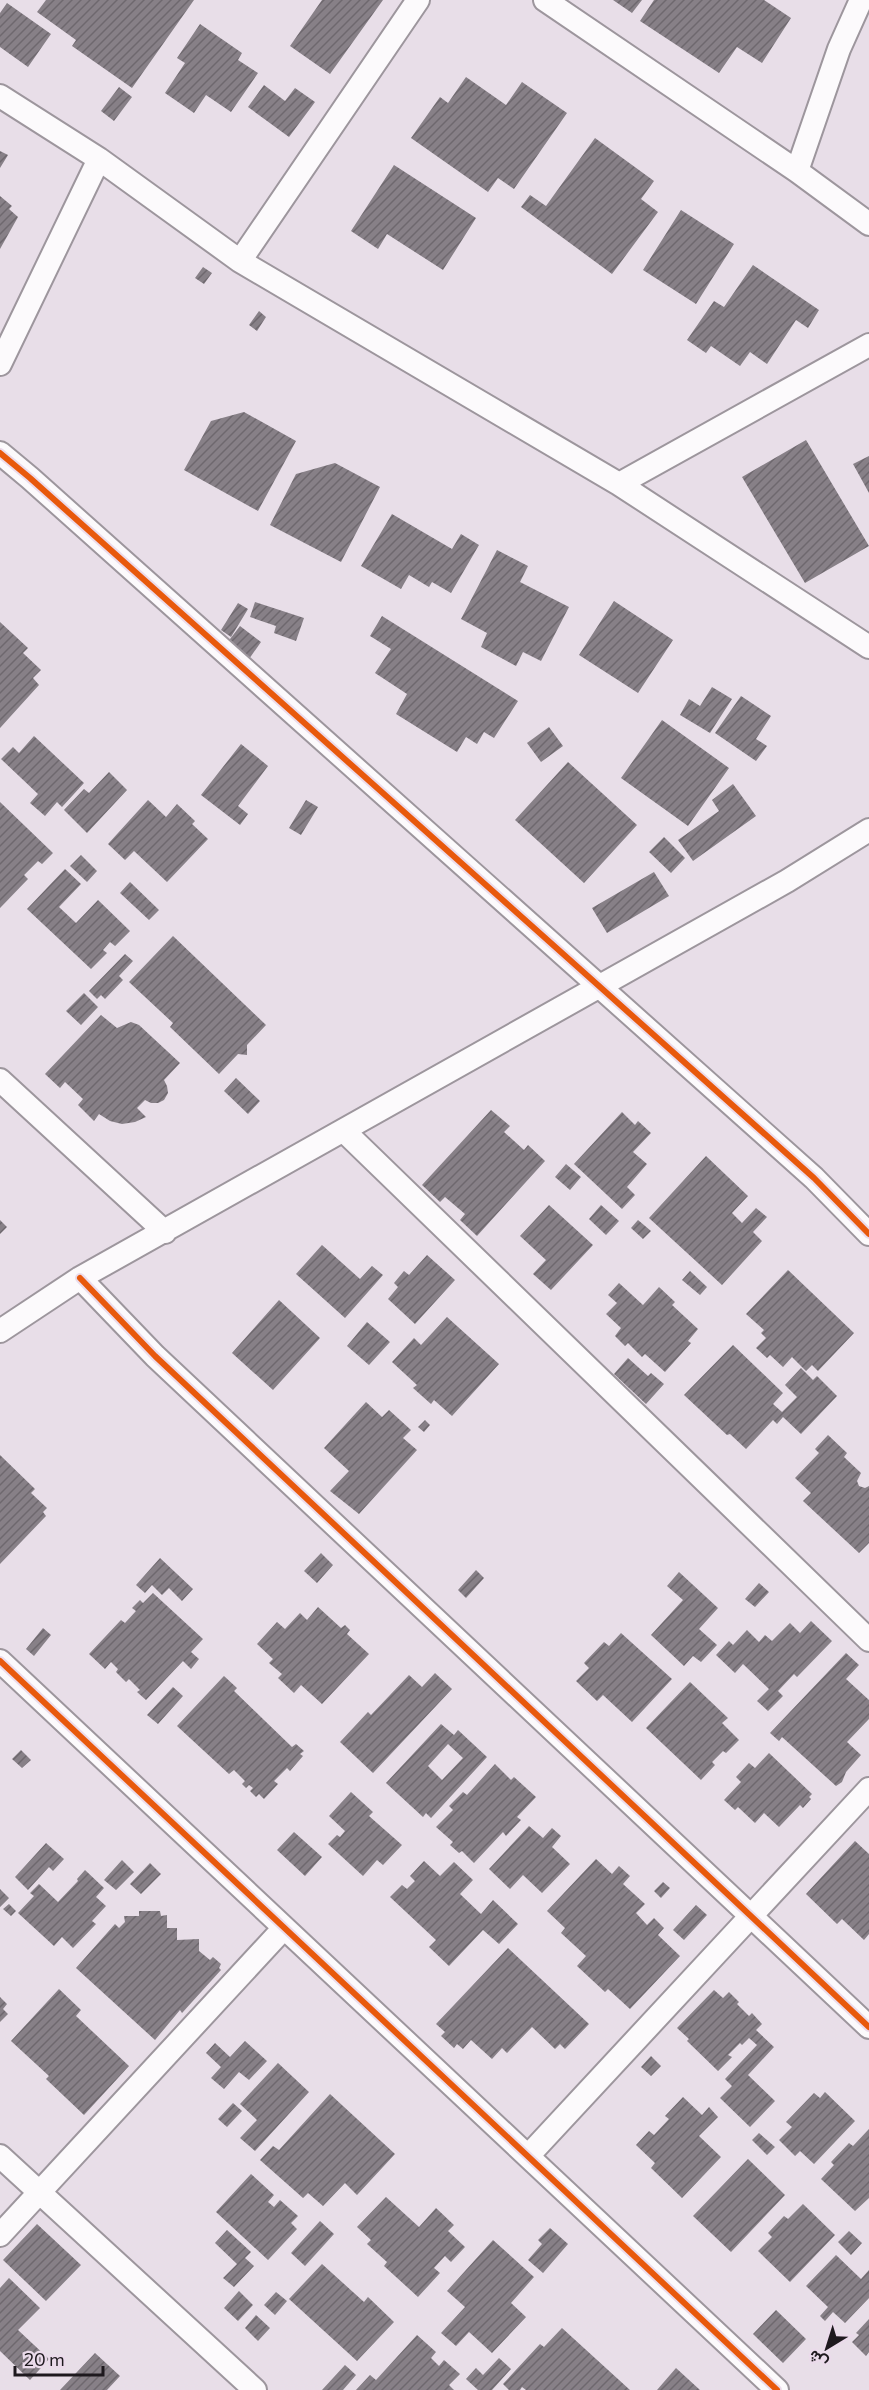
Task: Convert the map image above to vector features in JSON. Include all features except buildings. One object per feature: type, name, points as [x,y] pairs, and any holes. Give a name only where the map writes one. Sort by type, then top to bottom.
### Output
[{"type":"street","points":[[240,261],[418,0]]},
{"type":"street","points":[[545,0],[797,171],[869,224]]},
{"type":"street","points":[[797,171],[839,49],[861,0]]},
{"type":"street","points":[[0,96],[99,159],[240,261],[620,484],[869,647]]},
{"type":"street","points":[[0,364],[99,159]]},
{"type":"street","points":[[620,484],[869,345]]},
{"type":"street","points":[[0,453],[814,1178],[869,1234]]},
{"type":"street","points":[[0,1331],[80,1278],[787,881],[869,830]]},
{"type":"street","points":[[0,1080],[165,1232]]},
{"type":"street","points":[[344,1131],[869,1640]]},
{"type":"street","points":[[80,1278],[155,1356],[753,1915],[869,2027]]},
{"type":"street","points":[[0,1661],[777,2390]]},
{"type":"street","points":[[528,2156],[869,1789]]},
{"type":"street","points":[[0,2235],[284,1929]]},
{"type":"street","points":[[0,2156],[255,2390]]},
{"type":"cycle path","points":[[0,453],[814,1178],[869,1234]]},
{"type":"cycle path","points":[[80,1278],[155,1356],[869,2027]]},
{"type":"cycle path","points":[[0,1661],[777,2390]]}]
